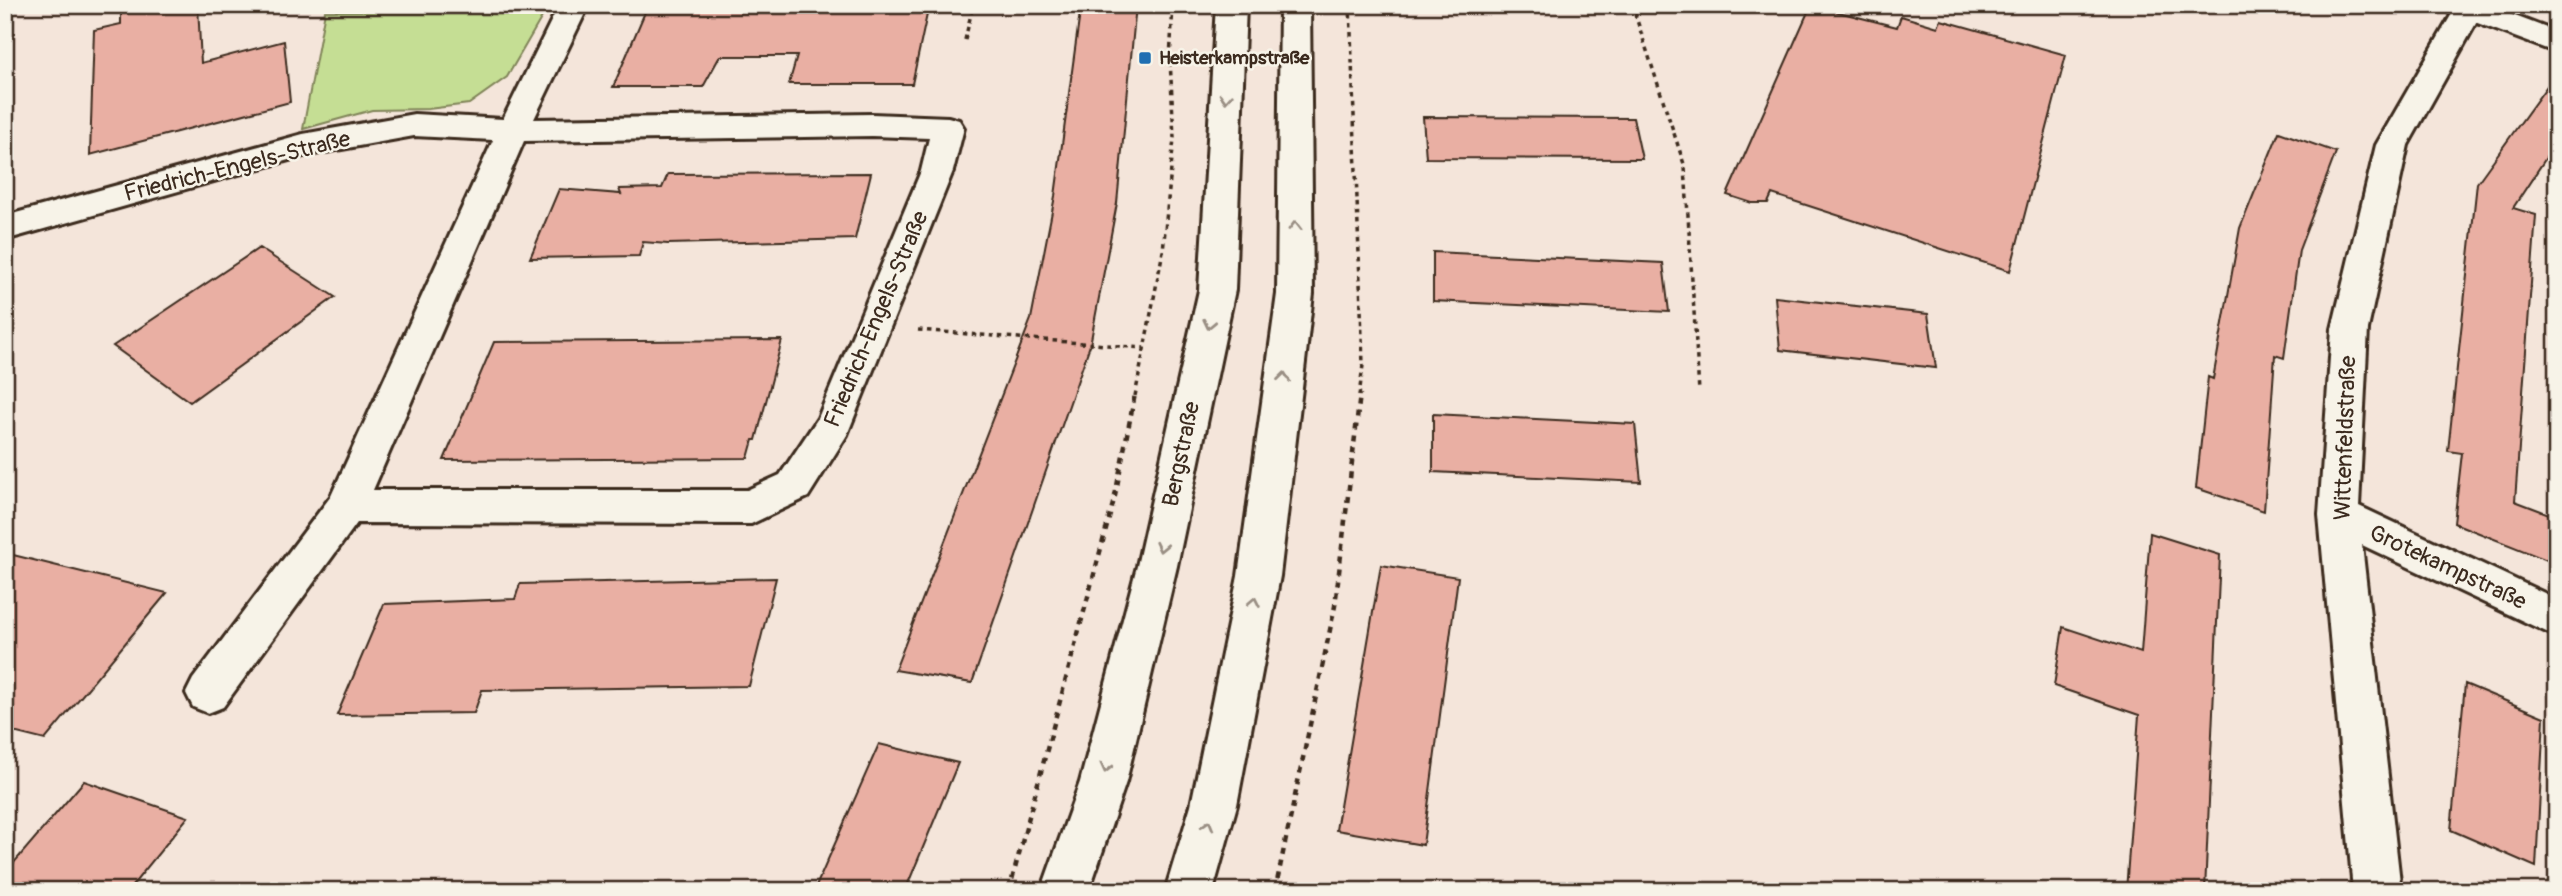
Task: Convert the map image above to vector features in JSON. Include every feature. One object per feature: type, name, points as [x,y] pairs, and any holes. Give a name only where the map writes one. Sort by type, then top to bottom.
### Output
[{"type":"street","points":[[208,693],[346,506],[513,130],[574,5]]},
{"type":"street","name":"Bergstraße","points":[[1065,891],[1103,782],[1157,566],[1217,290],[1231,5]]},
{"type":"street","points":[[1189,891],[1214,805],[1259,576],[1293,306],[1295,5]]},
{"type":"street","points":[[2463,7],[2557,43]]},
{"type":"street","name":"Wittenfeldstraße","points":[[2377,891],[2339,515],[2350,329],[2392,145],[2463,7]]},
{"type":"street","name":"Friedrich-Engels-Straße","points":[[5,228],[303,145],[414,125],[513,130],[872,125],[948,128],[937,171],[835,424],[794,486],[751,507],[346,506]]},
{"type":"street","name":"Grotekampstraße","points":[[2339,515],[2557,619]]},
{"type":"path","points":[[965,40],[973,5]]},
{"type":"path","points":[[1009,891],[1115,496],[1163,251],[1174,138],[1170,59],[1173,5]]},
{"type":"path","points":[[1275,891],[1335,606],[1363,365],[1350,5]]},
{"type":"path","points":[[1632,5],[1685,167],[1699,392]]},
{"type":"path","points":[[874,326],[1144,348]]},
{"type":"green space","points":[[546,10],[507,77],[469,104],[428,109],[372,110],[303,129],[325,11]]},
{"type":"building","points":[[121,5],[198,5],[201,63],[284,41],[290,102],[90,155],[94,30],[121,24]]},
{"type":"building","points":[[648,5],[929,5],[912,84],[789,84],[797,56],[720,56],[703,87],[613,87]]},
{"type":"building","points":[[1081,5],[1136,5],[1117,203],[1090,345],[972,683],[895,670],[1031,319],[1055,196]]},
{"type":"building","points":[[1811,5],[1897,27],[1901,16],[1938,27],[1941,20],[2066,55],[2010,271],[1772,194],[1768,203],[1752,203],[1727,195]]},
{"type":"building","points":[[2557,72],[2557,141],[2513,208],[2536,215],[2515,501],[2557,517],[2557,564],[2454,523],[2462,453],[2448,451],[2477,183]]},
{"type":"building","points":[[1423,117],[1633,118],[1642,159],[1426,158]]},
{"type":"building","points":[[2279,132],[2336,152],[2299,250],[2284,358],[2275,355],[2264,511],[2196,488],[2208,377],[2213,379],[2240,228]]},
{"type":"building","points":[[871,173],[855,239],[668,244],[643,242],[639,256],[530,258],[559,189],[621,194],[619,189],[662,188],[668,174]]},
{"type":"building","points":[[259,248],[335,297],[190,402],[113,346]]},
{"type":"building","points":[[1433,252],[1663,263],[1669,312],[1433,301]]},
{"type":"building","points":[[1775,297],[1928,314],[1936,368],[1780,350]]},
{"type":"building","points":[[782,340],[756,440],[753,440],[748,458],[444,460],[494,342]]},
{"type":"building","points":[[1433,414],[1635,424],[1641,482],[1433,472]]},
{"type":"building","points":[[2150,533],[2220,555],[2205,891],[2126,891],[2139,715],[2054,686],[2063,627],[2141,653]]},
{"type":"building","points":[[5,553],[167,593],[45,740],[5,730]]},
{"type":"building","points":[[1381,565],[1458,577],[1423,845],[1336,830]]},
{"type":"building","points":[[776,578],[749,686],[482,690],[474,713],[337,715],[384,604],[515,599],[520,584]]},
{"type":"building","points":[[2465,684],[2544,717],[2536,867],[2451,830]]},
{"type":"building","points":[[879,744],[958,763],[905,891],[814,891]]},
{"type":"building","points":[[84,781],[188,817],[128,891],[5,891],[5,873]]},
{"type":"place","name":"Heisterkampstraße","points":[[1145,58]]}]
